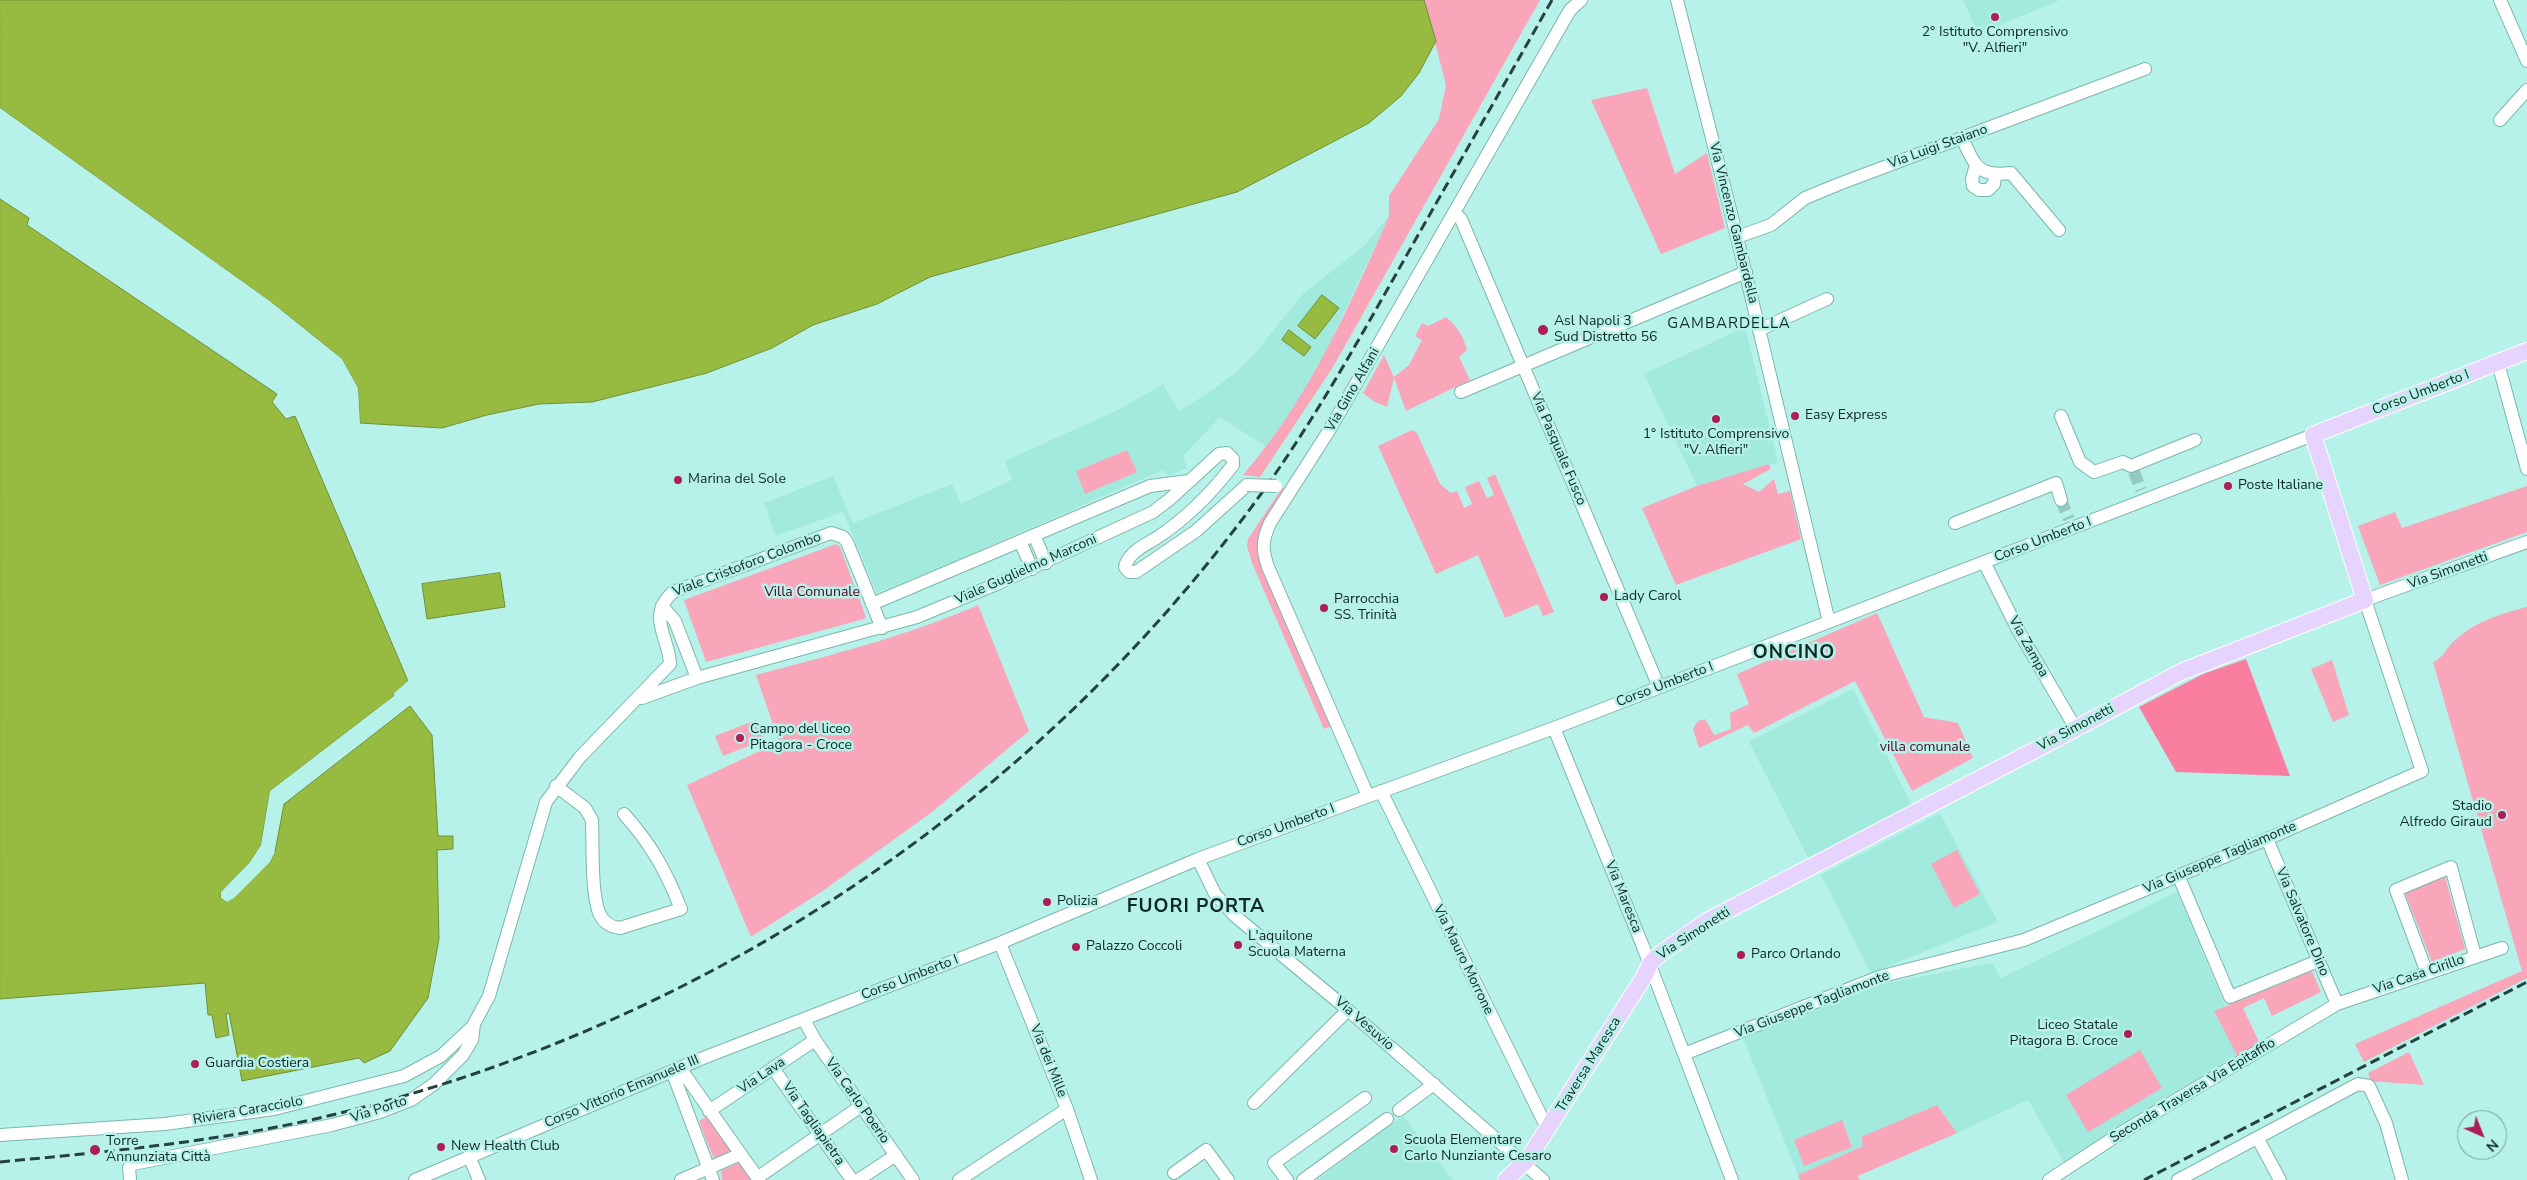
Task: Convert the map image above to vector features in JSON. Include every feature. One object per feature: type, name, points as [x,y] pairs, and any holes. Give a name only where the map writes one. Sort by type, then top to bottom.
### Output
[{"type":"main road","name":"Corso Umberto I","points":[[2313,435],[2527,351]]},
{"type":"main road","name":"Via Giuseppe Tagliamonte","points":[[2313,435],[2365,600]]},
{"type":"main road","name":"Via Simonetti","points":[[1650,964],[1656,957],[1707,921],[2076,729],[2181,672],[2365,600]]},
{"type":"main road","name":"Traversa Maresca","points":[[1506,1180],[1525,1164],[1550,1127],[1644,977],[1650,964]]},
{"type":"street","name":"Via Gino Alfani","points":[[1375,794],[1262,550],[1262,540],[1270,523],[1292,492],[1570,10],[1581,0]]},
{"type":"street","name":"Via Vincenzo Gambardella","points":[[1677,0],[1746,272],[1829,622]]},
{"type":"street","points":[[2500,0],[2527,61]]},
{"type":"street","name":"Via Luigi Staiano","points":[[1737,237],[1771,225],[1805,198],[2145,69]]},
{"type":"street","points":[[2500,120],[2527,90]]},
{"type":"street","points":[[1962,138],[1980,170],[1995,175],[2011,173],[2059,230]]},
{"type":"street","points":[[1976,165],[1972,178],[1973,186],[1979,190],[1988,190],[1994,184],[1995,175]]},
{"type":"street","name":"Via Pasquale Fusco","points":[[1454,213],[1461,219],[1659,688]]},
{"type":"street","points":[[1462,392],[1746,272]]},
{"type":"street","points":[[1759,330],[1827,299]]},
{"type":"street","points":[[2498,363],[2527,469]]},
{"type":"street","points":[[2061,416],[2080,462],[2094,472],[2123,462],[2133,469],[2195,440]]},
{"type":"street","name":"Corso Umberto I","points":[[804,1020],[1000,943],[1198,859],[1554,728],[1984,562],[2071,524],[2143,496],[2313,435]]},
{"type":"street","points":[[1190,481],[1219,454],[1227,453],[1233,459],[1233,465],[1192,513],[1136,551],[1126,560],[1125,567],[1129,572],[1136,572],[1185,539],[1247,485],[1276,486],[1292,492]]},
{"type":"street","name":"Viale Guglielmo Marconi","points":[[872,604],[1150,486],[1190,481]]},
{"type":"street","name":"Viale Guglielmo Marconi","points":[[556,786],[580,757],[637,700],[697,678],[882,628],[967,597],[1032,569],[1153,512],[1190,481]]},
{"type":"street","points":[[1955,523],[2056,483],[2061,500]]},
{"type":"street","name":"Viale Cristoforo Colombo","points":[[637,700],[670,664],[661,630],[662,606],[666,598],[673,592],[831,533],[843,538],[847,542],[882,628]]},
{"type":"street","points":[[1034,535],[1046,562]]},
{"type":"street","points":[[1020,541],[1032,569]]},
{"type":"street","name":"Via Simonetti","points":[[2365,600],[2527,542]]},
{"type":"street","name":"Via Zampa","points":[[1984,562],[2018,630],[2076,729]]},
{"type":"street","name":"Via Giuseppe Tagliamonte","points":[[1684,1054],[1879,977],[2012,944],[2422,771],[2365,600]]},
{"type":"street","points":[[662,606],[675,621],[697,678]]},
{"type":"street","name":"Via Maresca","points":[[1554,728],[1650,964],[1732,1180]]},
{"type":"street","points":[[556,786],[589,813],[592,820],[598,908],[604,921],[613,927],[632,925],[681,909],[664,869],[639,830],[624,814]]},
{"type":"street","name":"Via Porto","points":[[130,1180],[129,1168],[133,1164],[332,1125],[399,1105],[434,1084],[451,1068],[472,1040],[474,1024],[495,977],[540,819],[546,802],[556,786]]},
{"type":"street","name":"Via Mauro Morrone","points":[[1375,794],[1545,1124],[1550,1127]]},
{"type":"street","name":"Via Salvatore Dino","points":[[2267,838],[2338,1004]]},
{"type":"street","name":"Via Vesuvio","points":[[1198,859],[1223,905],[1348,1010],[1543,1180]]},
{"type":"street","points":[[2426,972],[2396,890],[2451,867],[2475,956]]},
{"type":"street","points":[[2178,875],[2230,997],[2318,961]]},
{"type":"street","name":"Via dei Mille","points":[[1000,943],[1067,1109],[1092,1180]]},
{"type":"street","name":"Via Casa Cirillo","points":[[2338,1004],[2426,972],[2502,948]]},
{"type":"street","name":"Seconda Traversa Via Epitaffio","points":[[2049,1180],[2121,1133],[2338,1004]]},
{"type":"street","points":[[1254,1103],[1348,1010]]},
{"type":"street","name":"Via Carlo Poerio","points":[[804,1020],[814,1040],[913,1180]]},
{"type":"street","name":"Corso Vittorio Emanuele III","points":[[415,1180],[676,1069],[804,1020]]},
{"type":"street","name":"Riviera Caracciolo","points":[[0,1135],[174,1123],[265,1110],[404,1076],[441,1056],[474,1024]]},
{"type":"street","name":"Via Lava","points":[[709,1111],[814,1040]]},
{"type":"street","points":[[441,1056],[448,1058],[451,1068]]},
{"type":"street","name":"Via Tagliapietra","points":[[773,1068],[852,1180]]},
{"type":"street","points":[[676,1069],[758,1179],[861,1106]]},
{"type":"street","points":[[676,1069],[711,1174]]},
{"type":"street","points":[[1399,1110],[1434,1084]]},
{"type":"street","points":[[2178,1180],[2358,1084],[2369,1086],[2386,1123],[2402,1180]]},
{"type":"street","points":[[1286,1180],[1274,1163],[1365,1098]]},
{"type":"street","points":[[959,1180],[1067,1109]]},
{"type":"street","points":[[1303,1180],[1387,1119]]},
{"type":"street","points":[[2258,1138],[2280,1180]]},
{"type":"street","points":[[1174,1173],[1206,1150],[1228,1180]]},
{"type":"street","points":[[681,1180],[711,1174],[741,1154]]},
{"type":"street","points":[[858,1180],[896,1155]]},
{"type":"street","points":[[469,1156],[479,1180]]},
{"type":"shaded area","points":[[0,0],[1424,0],[1436,41],[1419,73],[1401,96],[1369,123],[1237,192],[930,277],[877,304],[813,325],[772,348],[707,373],[592,402],[539,404],[487,415],[442,428],[360,423],[358,388],[342,359],[271,302],[0,108]]},
{"type":"shaded area","name":"2° Istituto Comprensivo \"V. Alfieri\"","points":[[1963,0],[2060,0],[1978,34]]},
{"type":"shaded area","points":[[0,199],[29,218],[27,225],[277,394],[272,402],[286,419],[295,416],[408,681],[394,693],[394,696],[270,791],[261,845],[250,862],[221,892],[221,898],[227,902],[270,862],[275,852],[284,804],[410,706],[432,735],[438,836],[453,836],[453,849],[437,850],[439,939],[428,998],[390,1051],[364,1063],[359,1058],[242,1081],[229,1013],[226,1014],[229,1035],[216,1038],[212,1015],[208,1015],[205,983],[0,999]]},
{"type":"shaded area","points":[[1389,216],[1316,373],[1267,447],[1220,417],[1183,456],[1187,468],[1169,476],[1163,470],[877,593],[843,512],[775,536],[764,503],[833,476],[853,523],[952,484],[961,504],[1012,480],[1005,461],[1118,410],[1163,384],[1179,411],[1234,374],[1257,351],[1303,294],[1365,245]]},
{"type":"shaded area","points":[[1322,295],[1339,308],[1315,339],[1298,326]]},
{"type":"shaded area","name":"1° Istituto Comprensivo \"V. Alfieri\"","points":[[1745,327],[1778,462],[1697,486],[1644,374]]},
{"type":"shaded area","points":[[1289,330],[1311,347],[1304,356],[1282,340]]},
{"type":"shaded area","points":[[500,573],[505,607],[427,619],[422,584]]},
{"type":"shaded area","points":[[2246,659],[2290,776],[2176,772],[2139,707],[2203,674]]},
{"type":"shaded area","points":[[1853,689],[1915,812],[1812,865],[1749,742]]},
{"type":"shaded area","points":[[1940,813],[1998,922],[1871,973],[1821,875]]},
{"type":"shaded area","points":[[2177,892],[2225,1006],[2214,1011],[2238,1057],[2065,1164],[2028,1100],[1957,1133],[1937,1105],[1861,1138],[1863,1146],[1798,1175],[1743,1038],[1877,985],[1992,963],[2001,978]]},
{"type":"shaded area","name":"Scuola Elementare Carlo Nunziante Cesaro","points":[[1403,1116],[1453,1180],[1317,1180],[1356,1151]]},
{"type":"green space","points":[[1424,0],[1540,0],[1333,367],[1260,477],[1243,475],[1267,446],[1308,384],[1343,318],[1389,216],[1389,196],[1439,119],[1446,85]]},
{"type":"green space","points":[[1647,88],[1675,174],[1707,153],[1725,228],[1661,254],[1591,100]]},
{"type":"green space","points":[[1446,317],[1457,328],[1464,340],[1467,350],[1459,357],[1470,380],[1406,411],[1394,378],[1387,407],[1375,402],[1363,393],[1384,355],[1394,377],[1409,365],[1422,340],[1415,336],[1422,323],[1428,326]]},
{"type":"green space","points":[[1412,430],[1417,433],[1440,484],[1451,493],[1457,491],[1464,508],[1472,504],[1465,487],[1479,481],[1487,498],[1494,495],[1487,478],[1495,474],[1554,612],[1543,616],[1538,604],[1505,618],[1478,555],[1436,574],[1378,446]]},
{"type":"green space","points":[[1127,450],[1137,472],[1085,494],[1076,471]]},
{"type":"green space","points":[[1769,464],[1771,469],[1743,484],[1759,492],[1774,479],[1778,494],[1790,491],[1801,539],[1676,585],[1642,508],[1697,486]]},
{"type":"green space","points":[[2527,486],[2527,532],[2380,585],[2358,526],[2395,512],[2402,528]]},
{"type":"green space","points":[[1282,488],[1292,492],[1262,540],[1331,726],[1324,729],[1252,563],[1247,546],[1248,539]]},
{"type":"green space","name":"Villa Comunale","points":[[836,544],[840,547],[866,617],[864,619],[706,662],[684,600]]},
{"type":"green space","points":[[978,605],[1029,731],[932,812],[824,890],[751,937],[687,785],[779,742],[756,675],[896,635]]},
{"type":"green space","name":"Stadio Alfredo Giraud","points":[[2527,607],[2527,978],[2364,1062],[2355,1044],[2522,971],[2433,662],[2439,659],[2460,636],[2478,624]]},
{"type":"green space","name":"villa comunale","points":[[1877,613],[1924,717],[1958,723],[1973,758],[1912,791],[1855,681],[1754,733],[1748,725],[1699,748],[1693,729],[1698,721],[1705,719],[1714,735],[1731,729],[1730,713],[1749,704],[1737,674]]},
{"type":"green space","points":[[2332,660],[2349,715],[2333,722],[2311,669]]},
{"type":"green space","name":"Campo del liceo Pitagora - Croce","points":[[756,720],[764,740],[723,756],[715,736]]},
{"type":"green space","points":[[1957,850],[1980,894],[1954,908],[1931,864]]},
{"type":"green space","points":[[2445,876],[2465,949],[2432,962],[2405,893]]},
{"type":"green space","points":[[2312,971],[2321,992],[2272,1016],[2264,998],[2243,1008],[2260,1044],[2238,1057],[2214,1011]]},
{"type":"green space","points":[[2140,1050],[2162,1088],[2088,1132],[2066,1095]]},
{"type":"green space","points":[[2409,1052],[2424,1085],[2371,1081],[2368,1073]]},
{"type":"green space","points":[[1937,1105],[1957,1133],[1858,1176],[1860,1180],[1800,1180],[1798,1175],[1863,1146],[1861,1137]]},
{"type":"green space","points":[[707,1117],[731,1149],[714,1159],[700,1124],[700,1120]]},
{"type":"green space","points":[[1842,1120],[1852,1147],[1804,1166],[1794,1140]]},
{"type":"green space","points":[[738,1163],[741,1164],[753,1180],[722,1180],[721,1171]]},
{"type":"pier","points":[[0,108],[271,302],[342,359],[358,388],[360,423],[358,425],[356,389],[340,361],[269,304],[0,111]]},
{"type":"pier","points":[[408,681],[410,683],[396,694],[396,698],[273,792],[263,846],[252,864],[224,893],[224,897],[227,899],[232,896],[275,852],[270,862],[234,898],[227,902],[221,898],[221,892],[250,862],[261,845],[270,791],[394,696],[394,693]]},
{"type":"tunnel","points":[[2134,472],[2141,490]]},
{"type":"tunnel","points":[[2061,500],[2069,519]]},
{"type":"railway","points":[[0,1162],[154,1146],[268,1129],[306,1121],[446,1083],[581,1033],[711,971],[835,898],[952,814],[1061,721],[1162,617],[1253,505],[1294,446],[1332,385],[1552,0]]},
{"type":"railway","points":[[2144,1180],[2527,982]]},
{"type":"place","name":"2° Istituto Comprensivo \"V. Alfieri\"","points":[[1995,17]]},
{"type":"place","name":"Asl Napoli 3 Sud Distretto 56","points":[[1543,330]]},
{"type":"place","name":"Easy Express","points":[[1795,416]]},
{"type":"place","name":"1° Istituto Comprensivo \"V. Alfieri\"","points":[[1716,419]]},
{"type":"place","name":"Marina del Sole","points":[[678,480]]},
{"type":"place","name":"Poste Italiane","points":[[2228,486]]},
{"type":"place","name":"Lady Carol","points":[[1604,597]]},
{"type":"place","name":"Parrocchia SS. Trinità","points":[[1324,608]]},
{"type":"place","name":"Campo del liceo Pitagora - Croce","points":[[740,738]]},
{"type":"place","name":"Stadio Alfredo Giraud","points":[[2502,815]]},
{"type":"place","name":"Polizia","points":[[1047,902]]},
{"type":"place","name":"L'aquilone Scuola Materna","points":[[1238,945]]},
{"type":"place","name":"Palazzo Coccoli","points":[[1076,947]]},
{"type":"place","name":"Parco Orlando","points":[[1741,955]]},
{"type":"place","name":"Liceo Statale Pitagora B. Croce","points":[[2128,1034]]},
{"type":"place","name":"Guardia Costiera","points":[[195,1064]]},
{"type":"place","name":"New Health Club","points":[[441,1147]]},
{"type":"place","name":"Scuola Elementare Carlo Nunziante Cesaro","points":[[1394,1149]]},
{"type":"place","name":"Torre Annunziata Città","points":[[95,1150]]},
{"type":"district","name":"GAMBARDELLA","points":[[1729,324]]},
{"type":"district","name":"ONCINO","points":[[1794,653]]},
{"type":"district","name":"FUORI PORTA","points":[[1196,907]]}]
